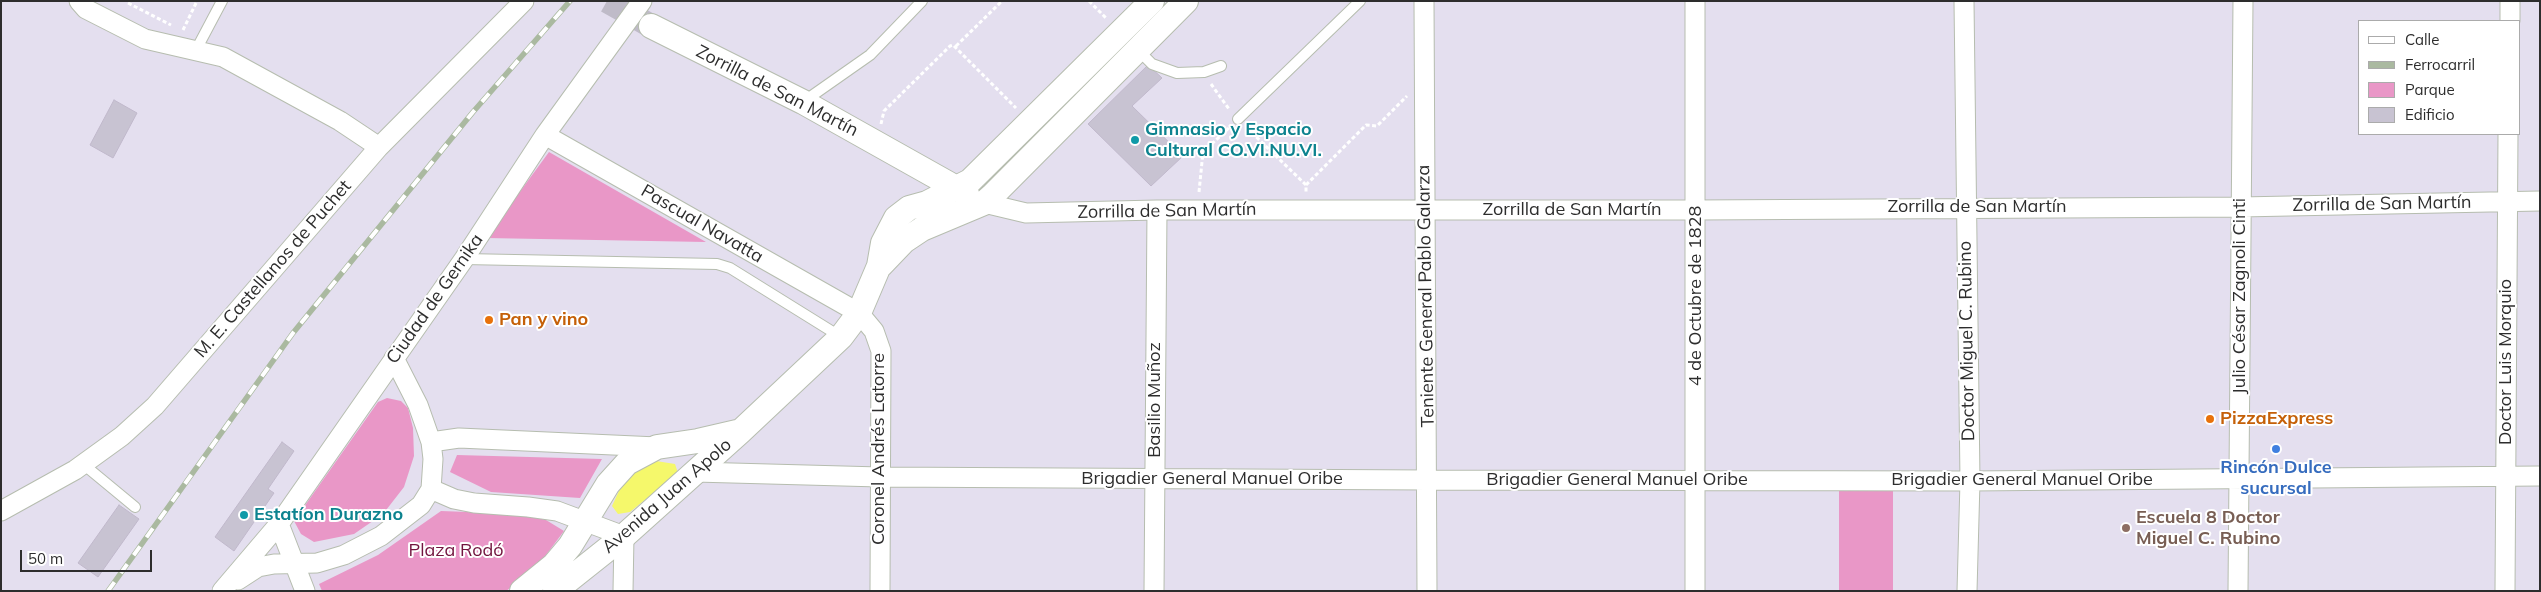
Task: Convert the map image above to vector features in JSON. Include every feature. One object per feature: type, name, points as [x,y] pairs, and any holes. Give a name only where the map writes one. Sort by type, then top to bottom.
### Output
[{"type":"street","points":[[79,1],[86,9],[145,39],[223,57],[340,121],[379,147]]},
{"type":"street","name":"M. E. Castellanos de Puchet","points":[[1,511],[83,464],[122,436],[154,406],[379,147],[524,1]]},
{"type":"street","name":"Ciudad de Gernika","points":[[222,590],[279,524],[464,259],[545,135],[642,1]]},
{"type":"street","points":[[880,266],[904,241],[922,229],[984,203],[1129,41],[1152,1]]},
{"type":"street","points":[[741,431],[841,337],[859,313],[880,266],[883,243],[896,218],[909,208],[927,203],[957,190],[970,181],[1030,122],[1129,41],[1186,1]]},
{"type":"street","name":"Teniente General Pablo Galarza","points":[[1424,1],[1428,480],[1427,591]]},
{"type":"street","points":[[1424,21],[1437,1]]},
{"type":"street","name":"4 de Octubre de 1828","points":[[1695,1],[1697,479],[1695,591]]},
{"type":"street","name":"Doctor Miguel C. Rubino","points":[[1964,1],[1965,207],[1970,481],[1968,591]]},
{"type":"street","name":"Julio César Zagnoli Cinti","points":[[2238,591],[2243,1]]},
{"type":"street","points":[[2510,1],[2510,20]]},
{"type":"street","name":"Zorrilla de San Martín","points":[[651,26],[803,102],[957,190],[984,203],[1026,214],[1157,210],[2240,207],[2540,201]]},
{"type":"street","name":"Pascual Navatta","points":[[545,135],[859,313]]},
{"type":"street","name":"Doctor Luis Morquio","points":[[2506,591],[2508,135]]},
{"type":"street","points":[[904,158],[918,179],[919,194],[914,207]]},
{"type":"street","name":"Basilio Muñoz","points":[[1154,591],[1157,210]]},
{"type":"street","name":"Coronel Andrés Latorre","points":[[859,313],[874,331],[881,351],[880,591]]},
{"type":"street","points":[[222,590],[258,567],[274,564],[317,564],[344,555],[381,536],[420,504],[431,489],[433,458],[431,442],[414,396],[394,358]]},
{"type":"street","name":"Avenida Juan Apolo","points":[[522,591],[554,565],[586,522],[608,484],[627,463],[668,446],[741,431]]},
{"type":"street","name":"Avenida Juan Apolo","points":[[555,591],[624,536],[741,431]]},
{"type":"street","points":[[431,442],[459,438],[668,446],[695,472]]},
{"type":"street","name":"Brigadier General Manuel Oribe","points":[[695,472],[880,477],[1428,480],[1970,481],[2540,476]]},
{"type":"street","points":[[431,489],[454,499],[557,512],[624,536],[623,591]]},
{"type":"street","points":[[279,524],[305,591]]},
{"type":"lane","points":[[196,50],[222,1]]},
{"type":"lane","points":[[803,102],[870,55],[922,1]]},
{"type":"lane","points":[[1238,119],[1360,1]]},
{"type":"lane","points":[[1129,41],[1152,64],[1177,73],[1204,72],[1221,66]]},
{"type":"lane","points":[[464,259],[717,264],[730,268],[841,337]]},
{"type":"lane","points":[[83,464],[135,507]]},
{"type":"path","points":[[128,3],[182,31],[197,1]]},
{"type":"path","points":[[872,140],[878,132],[884,111],[950,46],[956,46],[1002,1]]},
{"type":"path","points":[[956,46],[1030,122]]},
{"type":"path","points":[[1204,72],[1238,119],[1306,186],[1366,125],[1377,126],[1425,77]]},
{"type":"path","points":[[1197,210],[1204,152],[1238,119]]},
{"type":"green space","points":[[549,152],[706,242],[486,238]]},
{"type":"green space","points":[[387,398],[401,401],[408,408],[413,428],[414,456],[404,487],[383,514],[354,534],[314,542],[301,534],[294,521],[378,402]]},
{"type":"green space","points":[[457,455],[602,459],[580,498],[491,492],[450,472]]},
{"type":"green space","points":[[1839,490],[1893,490],[1893,591],[1839,591]]},
{"type":"green space","name":"Plaza Rodó","points":[[441,511],[520,514],[546,520],[564,531],[534,571],[506,591],[322,591],[319,584],[378,555]]},
{"type":"shaded area","points":[[656,461],[675,464],[678,473],[630,512],[618,514],[612,506],[624,480],[641,467]]},
{"type":"building","name":"Gimnasio y Espacio Cultural CO.VI.NU.VI.","points":[[1148,65],[1162,78],[1132,106],[1183,156],[1151,186],[1088,124]]},
{"type":"building","points":[[114,100],[137,113],[113,158],[90,145]]},
{"type":"building","name":"Estatíon Durazno","points":[[282,442],[294,451],[268,489],[274,493],[234,551],[215,537]]},
{"type":"building","points":[[119,505],[139,519],[98,577],[78,563]]},
{"type":"tunnel","points":[[607,1],[651,26]]},
{"type":"railway","points":[[108,591],[293,333],[473,112],[570,1]]},
{"type":"place","name":"Gimnasio y Espacio Cultural CO.VI.NU.VI.","points":[[1135,140]]},
{"type":"place","name":"Pan y vino","points":[[489,320]]},
{"type":"place","name":"PizzaExpress","points":[[2210,419]]},
{"type":"place","name":"Rincón Dulce sucursal","points":[[2276,449]]},
{"type":"place","name":"Estatíon Durazno","points":[[244,515]]},
{"type":"place","name":"Escuela 8 Doctor Miguel C. Rubino","points":[[2126,528]]}]
